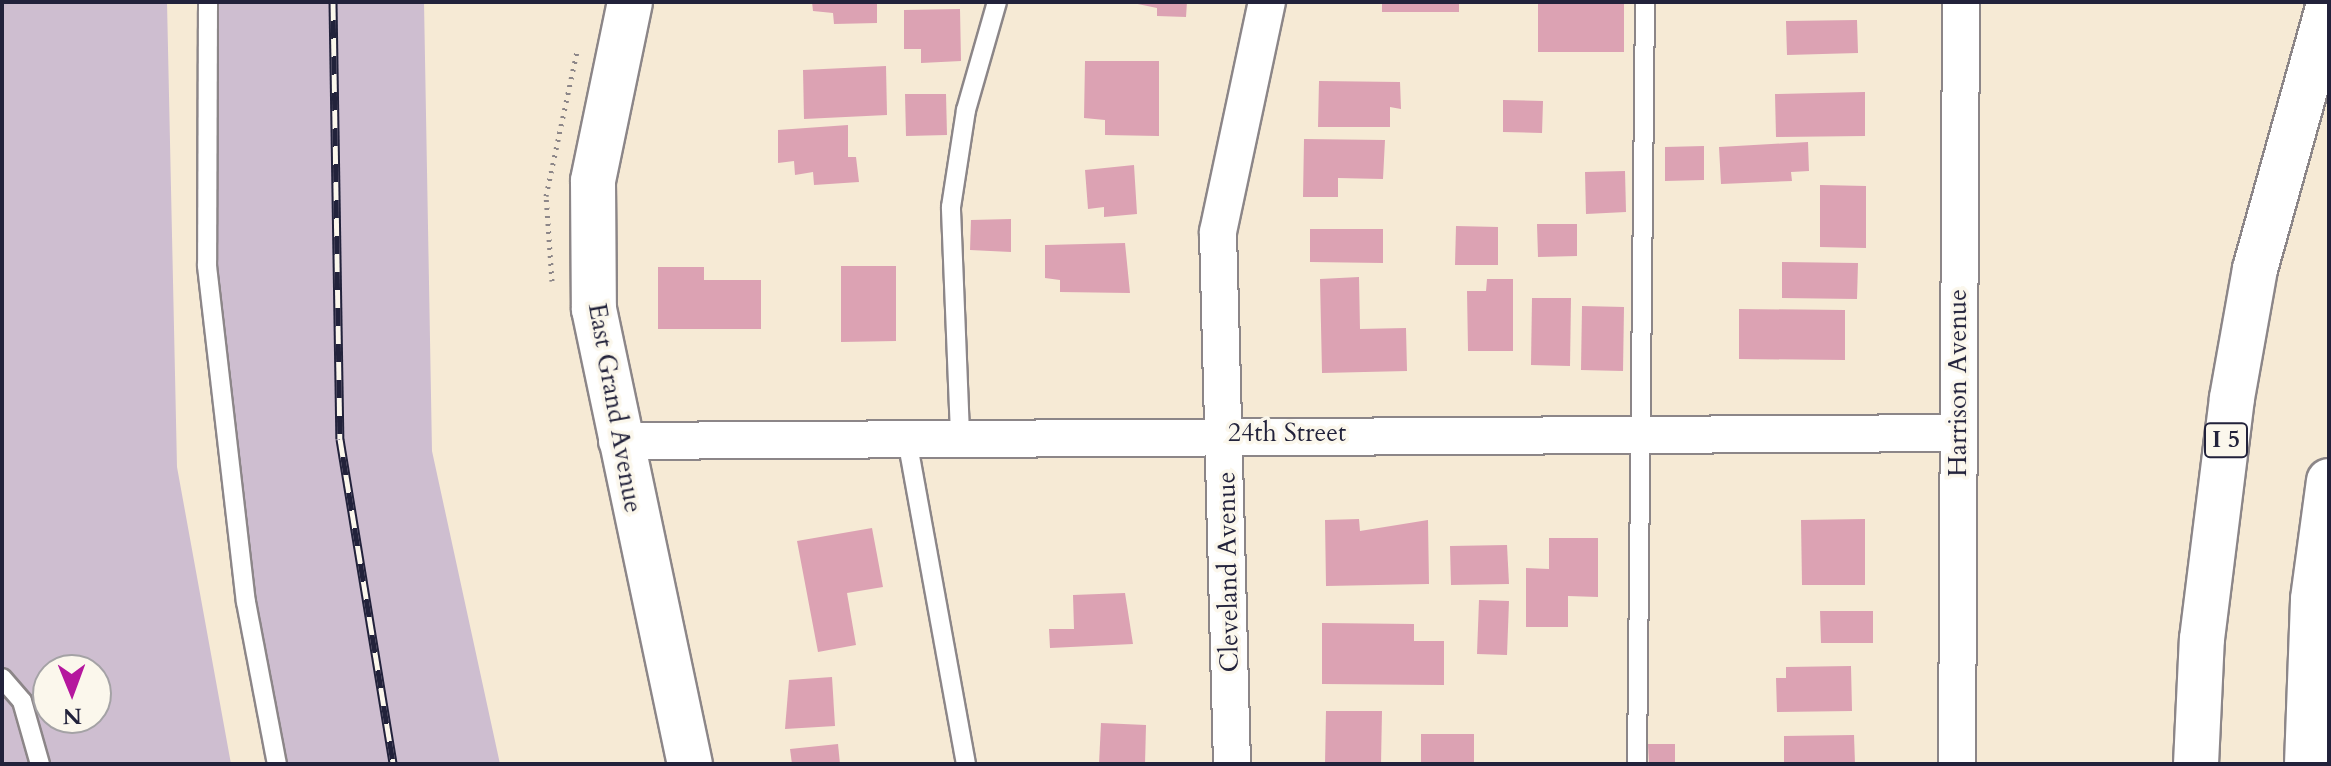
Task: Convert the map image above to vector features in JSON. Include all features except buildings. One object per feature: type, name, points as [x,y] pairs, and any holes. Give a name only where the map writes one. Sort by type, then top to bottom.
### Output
[{"type":"main road","name":"East Grand Avenue","points":[[630,2],[593,181],[594,309],[617,441],[690,764]]},
{"type":"main road","points":[[2296,122],[2302,2]]},
{"type":"main road","name":"I 5","points":[[2196,764],[2202,639],[2232,398],[2255,269],[2329,4]]},
{"type":"main road","points":[[2307,764],[2313,599],[2329,481]]},
{"type":"street","name":"Cleveland Avenue","points":[[1232,764],[1218,232],[1267,2]]},
{"type":"street","name":"Harrison Avenue","points":[[1957,764],[1961,2]]},
{"type":"street","name":"24th Street","points":[[617,441],[906,434],[1958,433]]},
{"type":"lane","points":[[208,2],[207,266],[246,602],[277,764]]},
{"type":"lane","points":[[960,434],[951,207],[966,110],[997,2]]},
{"type":"lane","points":[[1637,764],[1645,2]]},
{"type":"lane","points":[[906,434],[966,764]]},
{"type":"lane","points":[[2,678],[22,701],[40,764]]},
{"type":"shaded area","points":[[2,2],[167,2],[177,467],[231,764],[2,764]]},
{"type":"shaded area","points":[[208,2],[424,2],[432,451],[500,764],[279,764],[246,602],[207,266]]},
{"type":"railway","points":[[333,2],[340,439],[393,764]]}]
